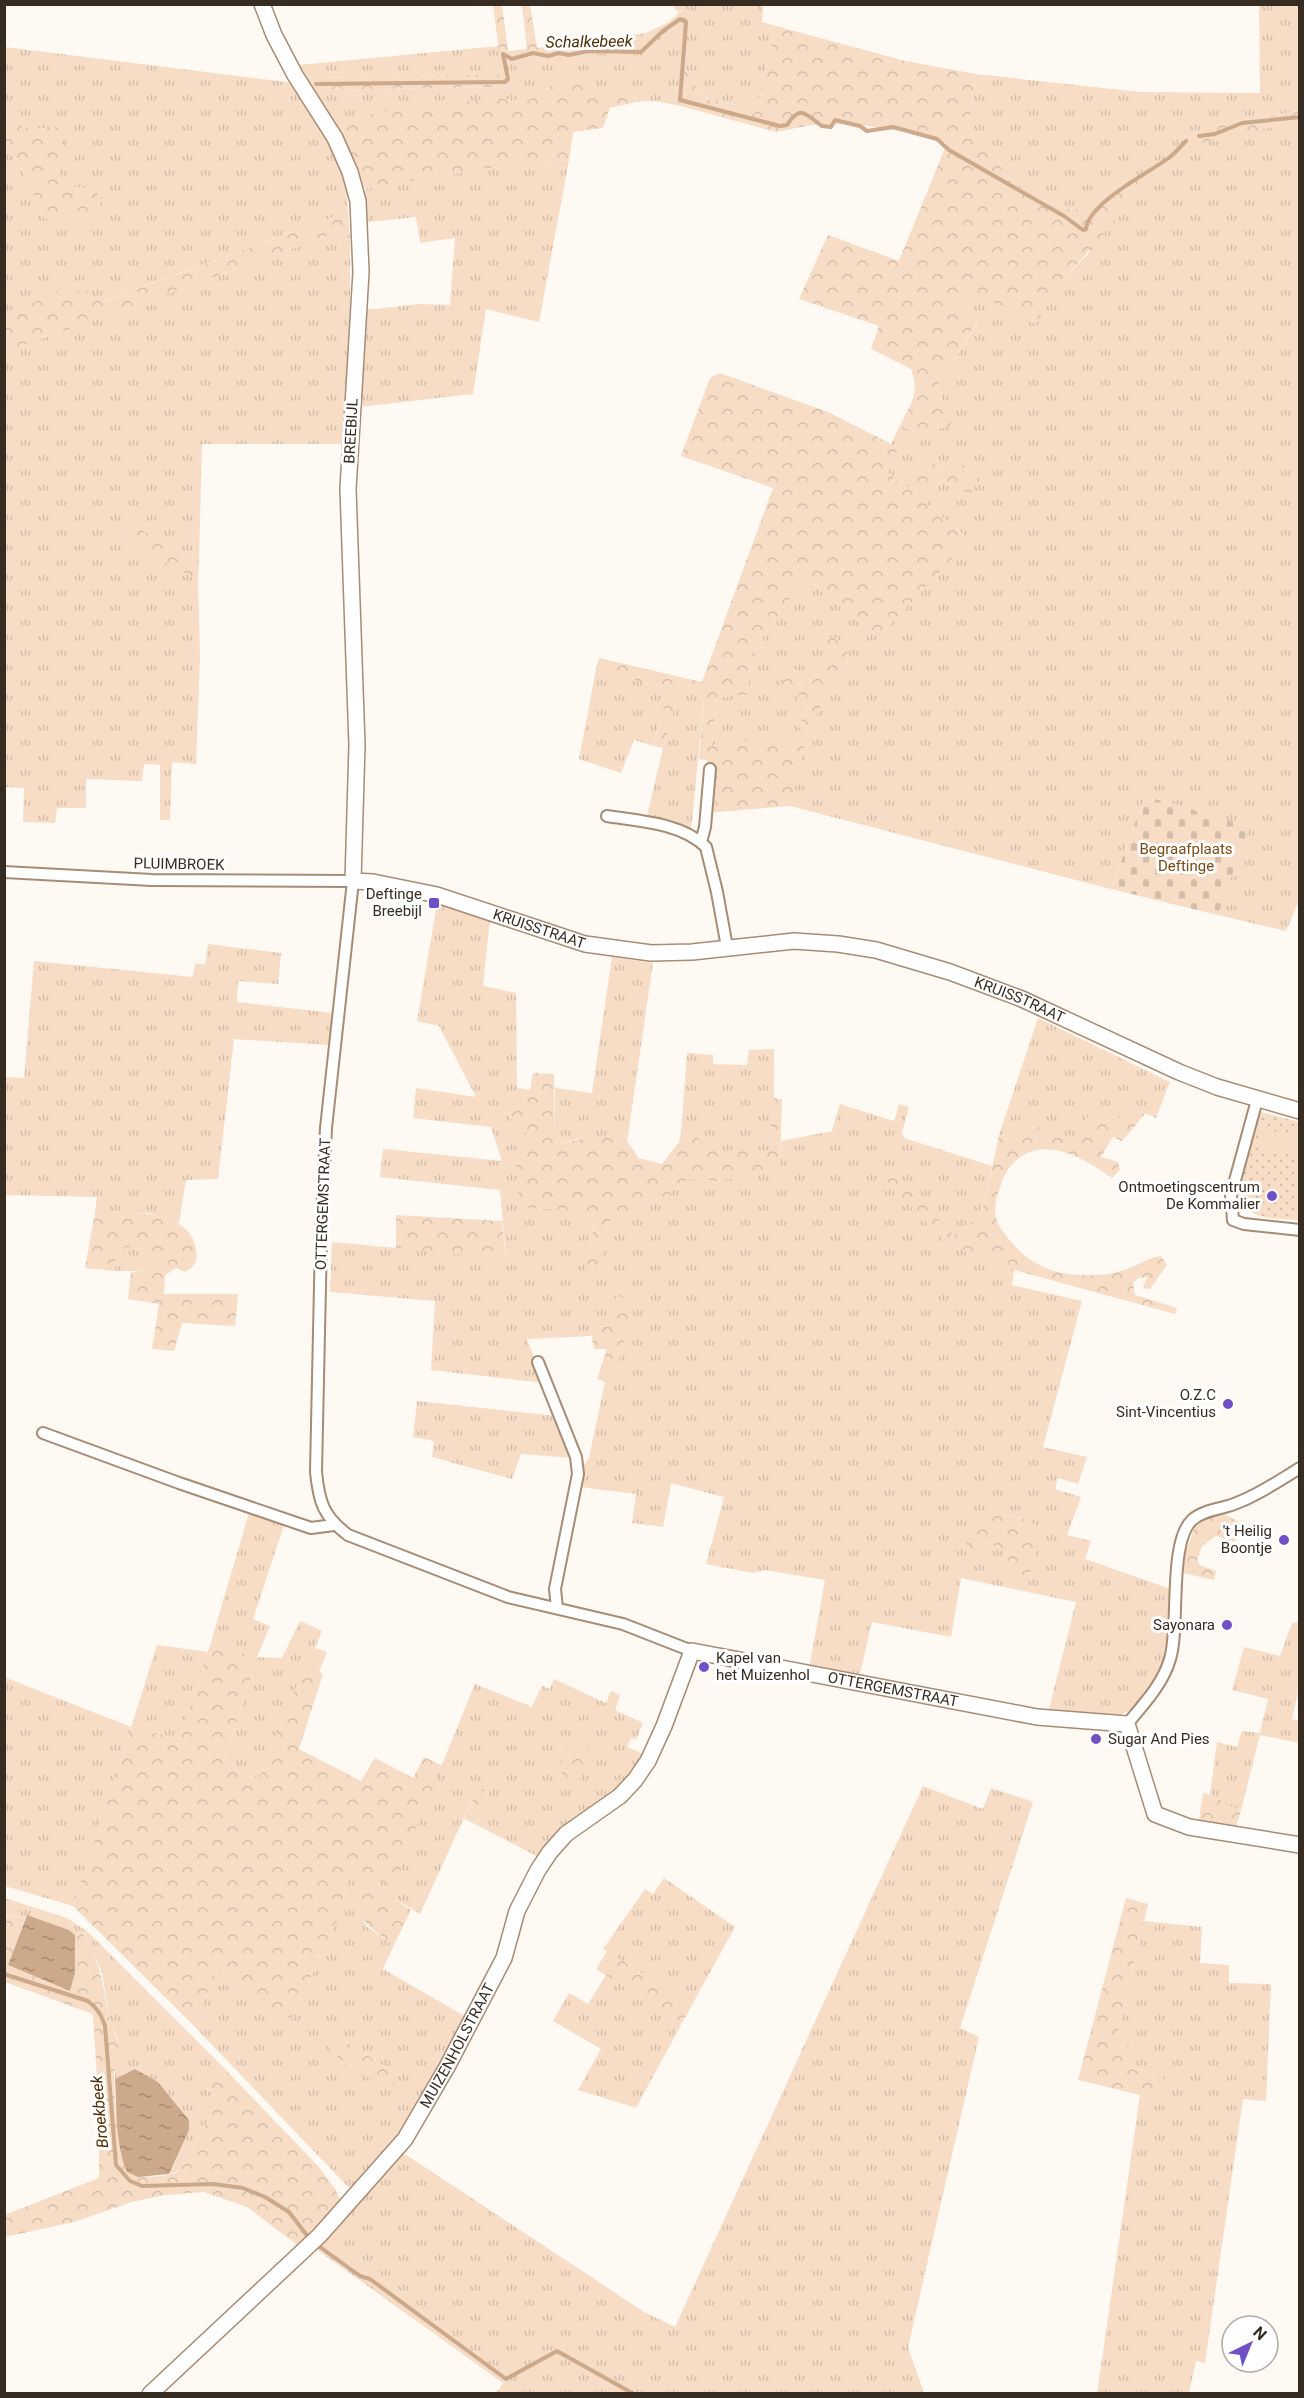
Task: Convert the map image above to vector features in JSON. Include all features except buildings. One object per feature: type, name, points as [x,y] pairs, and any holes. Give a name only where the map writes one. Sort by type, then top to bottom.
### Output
[{"type":"street","name":"BREEBIJL","points":[[262,4],[274,35],[295,75],[335,138],[350,172],[358,201],[361,272],[348,489],[357,745],[353,881]]},
{"type":"street","points":[[701,842],[705,827],[710,769]]},
{"type":"street","points":[[607,816],[686,833],[706,847],[727,947]]},
{"type":"street","name":"PLUIMBROEK","points":[[4,872],[152,880],[353,881]]},
{"type":"street","name":"KRUISSTRAAT","points":[[353,881],[373,882],[436,895],[585,944],[651,954],[794,941],[838,944],[876,950],[950,972],[1022,999],[1179,1072],[1257,1100],[1299,1111]]},
{"type":"street","name":"OTTERGEMSTRAAT","points":[[353,881],[326,1128],[321,1239],[316,1472],[319,1497],[334,1525],[348,1535],[508,1597],[623,1624],[692,1651],[1037,1717],[1127,1724]]},
{"type":"street","points":[[1257,1100],[1231,1194],[1233,1220],[1244,1224],[1299,1230]]},
{"type":"street","points":[[538,1362],[576,1457],[578,1474],[555,1589],[557,1608]]},
{"type":"street","points":[[43,1433],[179,1483],[312,1528],[334,1525]]},
{"type":"street","points":[[1299,1468],[1248,1498],[1201,1514],[1189,1524],[1183,1539],[1175,1591],[1171,1658],[1164,1675],[1127,1724],[1155,1814],[1189,1827],[1299,1845]]},
{"type":"street","name":"MUIZENHOLSTRAAT","points":[[150,2394],[320,2235],[405,2139],[447,2067],[504,1958],[517,1911],[534,1878],[550,1852],[566,1834],[620,1796],[635,1780],[648,1761],[659,1737],[692,1651]]},
{"type":"green space","points":[[493,5],[502,5],[508,51],[527,49],[522,5],[530,5],[537,48],[646,33],[669,22],[683,9],[690,10],[689,29],[673,28],[654,40],[630,49],[500,59]]},
{"type":"green space","points":[[672,5],[763,5],[762,22],[776,26],[757,109],[712,100],[700,94],[684,67],[677,105],[654,101],[636,102],[633,90],[604,95],[581,74],[571,74],[525,102],[499,98],[336,129],[313,90],[504,87],[504,74],[307,78],[299,65],[499,46],[500,58],[654,40],[673,28],[683,9],[678,12]]},
{"type":"green space","points":[[1259,5],[1299,5],[1299,111],[1208,126],[1262,129],[1299,121],[1300,898],[1286,931],[1218,915],[1248,826],[1145,796],[1111,889],[790,806],[804,742],[712,746],[717,697],[747,695],[751,662],[762,638],[805,577],[879,637],[968,539],[926,503],[942,479],[943,471],[929,461],[907,489],[887,472],[899,448],[891,444],[900,425],[919,434],[952,421],[936,387],[978,322],[960,310],[967,294],[985,299],[1036,324],[1063,280],[1088,254],[1130,175],[1091,207],[1073,210],[1047,202],[1024,191],[1003,172],[997,156],[974,138],[968,128],[976,74],[1140,92],[1260,93]],"holes":[[[832,654],[850,659],[834,680],[807,734],[806,700],[798,682],[792,686],[795,669],[812,681]]]},
{"type":"green space","points":[[776,26],[905,61],[976,74],[968,128],[974,138],[997,156],[1003,172],[1011,181],[1024,191],[1047,202],[1072,210],[1091,207],[1130,175],[1137,177],[1142,187],[1125,210],[1063,280],[1036,324],[985,299],[967,294],[960,310],[978,321],[936,387],[953,421],[948,427],[919,434],[900,425],[913,398],[914,378],[911,369],[871,349],[879,326],[799,299],[828,235],[899,261],[947,143],[915,133],[854,124],[811,125],[776,132],[677,105],[684,67],[700,94],[711,100],[757,109]]},
{"type":"green space","points":[[5,47],[294,83],[335,153],[346,177],[348,212],[100,302],[5,316],[5,144],[18,162],[44,218],[73,215],[80,226],[92,189],[66,186],[58,177],[61,126],[31,129],[19,126],[5,117]]},
{"type":"green space","points":[[504,74],[505,87],[313,90],[307,78]]},
{"type":"green space","points":[[571,74],[581,74],[604,95],[633,90],[636,102],[610,108],[603,128],[573,132],[569,160],[481,169],[365,189],[336,129],[375,112],[499,98],[525,102]]},
{"type":"green space","points":[[1299,111],[1299,121],[1199,144],[1195,137],[1208,126]]},
{"type":"green space","points":[[4,117],[25,128],[61,126],[65,139],[58,177],[66,186],[92,189],[103,198],[88,220],[80,226],[72,216],[61,223],[44,218],[18,162],[5,144]]},
{"type":"green space","points":[[569,160],[539,322],[486,309],[473,394],[359,407],[366,310],[419,304],[450,305],[455,238],[420,243],[416,217],[368,222],[365,189],[481,169]]},
{"type":"green space","points":[[348,212],[350,238],[340,241],[334,234],[5,352],[5,316],[60,290],[88,291],[101,302]]},
{"type":"green space","points":[[334,234],[340,241],[350,238],[350,309],[343,444],[202,444],[199,561],[129,523],[122,540],[198,580],[200,657],[196,764],[172,762],[170,820],[160,820],[160,765],[144,764],[142,781],[86,779],[86,808],[57,808],[55,823],[23,822],[24,788],[5,787],[4,352]]},
{"type":"green space","points":[[720,373],[828,412],[899,448],[887,472],[906,488],[929,460],[943,471],[953,457],[980,479],[970,495],[942,479],[926,503],[969,540],[879,637],[805,577],[762,638],[751,662],[747,695],[717,697],[712,746],[757,739],[805,742],[790,806],[707,813],[707,760],[699,759],[704,700],[693,692],[680,690],[663,748],[653,746],[669,690],[596,669],[599,658],[702,682],[773,488],[681,456],[710,378]]},
{"type":"green space","points":[[129,523],[199,561],[198,580],[122,540]]},
{"type":"green space","points":[[835,637],[844,644],[850,659],[834,680],[807,734],[798,727],[808,708],[797,700],[802,687],[798,682],[780,696],[777,689],[786,676],[795,669],[812,681],[831,654],[826,649],[825,639]]},
{"type":"green space","points":[[596,669],[669,690],[653,746],[634,740],[621,773],[579,759]]},
{"type":"green space","points":[[680,690],[693,692],[704,700],[691,830],[669,823],[646,820]]},
{"type":"green space","name":"Begraafplaats Deftinge","points":[[1145,796],[1249,826],[1218,915],[1111,889]]},
{"type":"green space","points":[[437,904],[490,919],[483,986],[516,993],[517,1088],[503,1111],[526,1133],[525,1157],[515,1157],[586,1212],[594,1227],[586,1275],[598,1276],[607,1223],[668,1194],[690,1179],[716,1181],[780,1169],[781,1141],[832,1131],[840,1104],[894,1121],[899,1104],[909,1107],[902,1132],[904,1138],[992,1166],[985,1202],[978,1218],[953,1236],[889,1167],[941,1238],[955,1247],[1014,1270],[1012,1285],[1082,1301],[1043,1447],[1087,1457],[1078,1484],[1058,1478],[1055,1489],[1081,1497],[1067,1535],[1091,1541],[1085,1559],[1171,1589],[1165,1661],[1151,1687],[1132,1709],[1116,1717],[1048,1713],[1076,1602],[961,1578],[951,1637],[872,1622],[859,1678],[809,1669],[825,1580],[765,1570],[753,1573],[706,1564],[724,1497],[671,1483],[663,1527],[632,1523],[636,1494],[580,1487],[583,1466],[589,1458],[605,1382],[615,1377],[611,1326],[590,1327],[591,1336],[527,1339],[544,1383],[431,1370],[435,1301],[330,1292],[332,1242],[506,1258],[500,1190],[380,1177],[383,1149],[502,1161],[491,1127],[413,1118],[416,1088],[476,1097],[439,1026],[417,1021]],"holes":[[[992,1515],[1024,1519],[1007,1550],[982,1541]]]},
{"type":"green space","points":[[208,944],[281,953],[278,984],[238,981],[237,1002],[333,1013],[329,1045],[234,1039],[218,1179],[186,1180],[179,1223],[148,1213],[95,1213],[97,1197],[5,1195],[4,1077],[24,1078],[34,961],[193,977],[195,963],[205,965]]},
{"type":"green space","points":[[612,957],[653,963],[627,1142],[609,1136],[577,1139],[557,1145],[554,1140],[555,1088],[592,1093]]},
{"type":"green space","points":[[1038,1018],[1170,1082],[1156,1118],[1130,1108],[1113,1124],[1073,1140],[1046,1134],[999,1135]]},
{"type":"green space","points":[[774,1049],[774,1098],[769,1151],[707,1151],[681,1132],[687,1053],[713,1055],[713,1064],[747,1065],[749,1050]]},
{"type":"green space","points":[[533,1073],[554,1074],[554,1140],[557,1145],[583,1138],[611,1136],[627,1142],[638,1158],[662,1164],[679,1142],[681,1132],[691,1133],[697,1137],[707,1151],[768,1150],[774,1098],[782,1099],[780,1169],[716,1181],[690,1179],[668,1194],[607,1223],[598,1277],[585,1275],[594,1227],[586,1212],[520,1207],[515,1157],[525,1157],[526,1133],[503,1111],[517,1088],[530,1090]]},
{"type":"green space","points":[[1129,1108],[1145,1114],[1122,1141],[1113,1137],[1101,1157],[1118,1162],[1120,1170],[1112,1178],[1067,1153],[1047,1149],[1037,1150],[1025,1154],[1011,1166],[1004,1176],[996,1202],[996,1216],[1001,1229],[1028,1258],[1045,1268],[1066,1274],[1109,1274],[1161,1256],[1167,1265],[1150,1289],[1143,1288],[1147,1277],[1138,1278],[1133,1283],[1135,1295],[1177,1308],[1175,1314],[1014,1270],[955,1247],[941,1238],[883,1177],[889,1166],[953,1235],[978,1218],[985,1202],[999,1135],[1024,1133],[1033,1125],[1073,1140],[1089,1115],[1113,1124]]},
{"type":"green space","points":[[1261,1112],[1299,1122],[1299,1220],[1270,1218],[1253,1213],[1240,1201],[1236,1191],[1258,1114]]},
{"type":"green space","points":[[1260,1128],[1297,1136],[1293,1155],[1256,1148]]},
{"type":"green space","points":[[95,1213],[155,1215],[182,1226],[191,1235],[197,1257],[193,1266],[185,1272],[176,1268],[165,1275],[164,1294],[238,1294],[235,1326],[182,1323],[174,1351],[152,1349],[159,1304],[128,1299],[131,1272],[142,1271],[149,1261],[140,1250],[126,1247],[116,1255],[115,1271],[85,1268]]},
{"type":"green space","points":[[396,1215],[502,1221],[506,1259],[396,1248]]},
{"type":"green space","points":[[126,1247],[140,1250],[147,1257],[149,1261],[142,1271],[115,1271],[116,1255]]},
{"type":"green space","points":[[616,1296],[634,1299],[615,1377],[605,1382],[597,1379],[607,1349],[594,1349],[590,1327],[611,1326]]},
{"type":"green space","points":[[417,1401],[556,1416],[573,1458],[521,1454],[512,1479],[432,1457],[434,1441],[413,1437]]},
{"type":"green space","points":[[249,1513],[284,1525],[253,1619],[270,1626],[257,1657],[211,1642]]},
{"type":"green space","points":[[1224,1514],[1245,1525],[1235,1542],[1216,1536],[1202,1546],[1197,1561],[1200,1565],[1216,1571],[1214,1580],[1183,1573],[1185,1554],[1196,1523],[1212,1515]]},
{"type":"green space","points":[[992,1515],[1024,1519],[1034,1524],[1036,1550],[1029,1576],[1002,1570],[1006,1550],[983,1541],[977,1553],[965,1551],[968,1539],[976,1525]]},
{"type":"green space","points":[[300,1621],[322,1631],[315,1648],[327,1652],[319,1672],[304,1668],[259,1779],[223,1764],[257,1657],[282,1658]]},
{"type":"green space","points":[[1299,1622],[1299,1688],[1292,1719],[1299,1721],[1299,1743],[1260,1735],[1241,1810],[1232,1808],[1210,1794],[1217,1742],[1237,1747],[1242,1731],[1260,1733],[1268,1699],[1232,1690],[1244,1647],[1280,1656],[1292,1623]]},
{"type":"green space","points":[[211,1642],[257,1657],[223,1764],[259,1779],[304,1667],[323,1674],[299,1749],[361,1781],[375,1758],[413,1778],[424,1757],[443,1766],[392,1886],[350,1865],[341,1913],[291,2020],[216,1974],[193,2025],[73,1906],[132,1727],[179,1739]]},
{"type":"green space","points":[[157,1645],[208,1652],[179,1740],[132,1727],[73,1906],[5,1886],[4,1677],[131,1727]]},
{"type":"green space","points":[[554,1679],[606,1703],[611,1691],[620,1695],[615,1710],[643,1723],[636,1740],[631,1738],[627,1747],[644,1754],[625,1783],[540,1858],[475,1824],[489,1791],[478,1787],[420,1914],[388,1895],[371,1890],[354,1903],[367,1927],[394,1945],[383,1969],[468,2018],[396,2143],[353,2192],[193,2025],[216,1974],[291,2020],[341,1913],[350,1864],[392,1886],[475,1684],[532,1707],[542,1686],[550,1689]],"holes":[[[340,2037],[397,2075],[398,2080],[390,2088],[344,2063],[330,2049],[326,2040]]]},
{"type":"green space","points":[[587,1738],[592,1741],[583,1759],[586,1768],[579,1781],[569,1789],[563,1786],[561,1764],[565,1750],[583,1745]]},
{"type":"green space","points":[[923,1786],[983,1809],[991,1788],[1033,1802],[960,2028],[979,2037],[908,2347],[924,2393],[496,2393],[503,2383],[316,2249],[402,2152],[644,2312],[675,2327]]},
{"type":"green space","points":[[478,1787],[489,1791],[475,1824],[464,1819]]},
{"type":"green space","points":[[1203,1793],[1241,1810],[1236,1827],[1199,1821]]},
{"type":"green space","points":[[664,1878],[735,1927],[692,2005],[603,1949],[645,1889],[653,1894]]},
{"type":"green space","points":[[371,1890],[388,1895],[411,1910],[394,1945],[373,1930],[358,1911],[353,1894]]},
{"type":"green space","points":[[5,1898],[67,1918],[88,1932],[224,2068],[205,2088],[220,2098],[181,2170],[169,2174],[189,2130],[189,2120],[158,2082],[135,2069],[115,2079],[115,2063],[122,2055],[116,2034],[111,2026],[102,1973],[84,1933],[75,1935],[69,1930],[27,1915],[25,1918],[5,1914]]},
{"type":"green space","points":[[1126,1898],[1148,1904],[1117,2037],[1129,2039],[1125,2066],[1163,2076],[1159,2097],[1140,2095],[1078,2080]]},
{"type":"green space","points":[[7,1915],[25,1918],[8,1965],[70,1991],[75,1973],[75,1935],[83,1933],[89,1945],[101,1977],[111,2024],[122,2055],[116,2063],[114,2084],[119,2134],[127,2172],[154,2177],[181,2170],[220,2098],[205,2087],[224,2068],[319,2167],[342,2203],[300,2247],[247,2207],[204,2192],[165,2195],[132,2202],[74,2222],[5,2237],[4,2215],[99,2178],[99,2112],[93,2014],[5,1982],[4,1923]]},
{"type":"green space","points":[[1144,1921],[1202,1927],[1200,1963],[1229,1965],[1229,1983],[1271,1984],[1266,2101],[1243,2099],[1205,2363],[1196,2361],[1189,2393],[1097,2394],[1140,2095],[1159,2097],[1163,2076],[1125,2066],[1117,2037]]},
{"type":"green space","points":[[607,1951],[692,2005],[682,2023],[596,1969]]},
{"type":"green space","points":[[606,1975],[682,2023],[636,2108],[578,2090],[601,2049],[553,2021],[569,1993],[588,2004]]},
{"type":"green space","points":[[334,2035],[397,2075],[399,2080],[390,2089],[344,2063],[330,2049],[326,2040]]},
{"type":"water","points":[[27,1915],[69,1930],[75,1935],[75,1973],[70,1991],[8,1965]]},
{"type":"water","points":[[135,2069],[158,2082],[189,2120],[189,2130],[169,2174],[138,2177],[127,2172],[123,2161],[117,2126],[115,2079]]},
{"type":"waterway","name":"Schalkebeek","points":[[316,84],[505,82],[508,79],[503,54],[512,59],[533,53],[548,56],[588,51],[641,52],[663,31],[680,19],[686,22],[680,100],[780,126],[787,125],[796,114],[804,113],[822,126],[831,127],[835,120],[860,126],[867,131],[893,127],[937,139],[949,150],[1064,216],[1083,230],[1086,229],[1097,209],[1108,199],[1170,157],[1186,141]]},
{"type":"waterway","name":"Schalkebeek","points":[[1199,136],[1215,134],[1242,123],[1300,117]]},
{"type":"waterway","name":"Broekbeek","points":[[4,1974],[88,2001],[100,2015],[105,2026],[116,2165],[130,2181],[142,2186],[213,2184],[243,2188],[265,2197],[289,2212],[309,2238]]},
{"type":"waterway","name":"Broekbeek","points":[[320,2247],[360,2276],[370,2279],[506,2379],[557,2351],[634,2394]]},
{"type":"place","name":"Deftinge Breebijl","points":[[434,903]]},
{"type":"place","name":"Ontmoetingscentrum De Kommalier","points":[[1272,1196]]},
{"type":"place","name":"O.Z.C Sint-Vincentius","points":[[1228,1404]]},
{"type":"place","name":"'t Heilig Boontje","points":[[1284,1540]]},
{"type":"place","name":"Sayonara","points":[[1227,1625]]},
{"type":"place","name":"Kapel van het Muizenhol","points":[[704,1667]]},
{"type":"place","name":"Sugar And Pies","points":[[1096,1739]]}]
